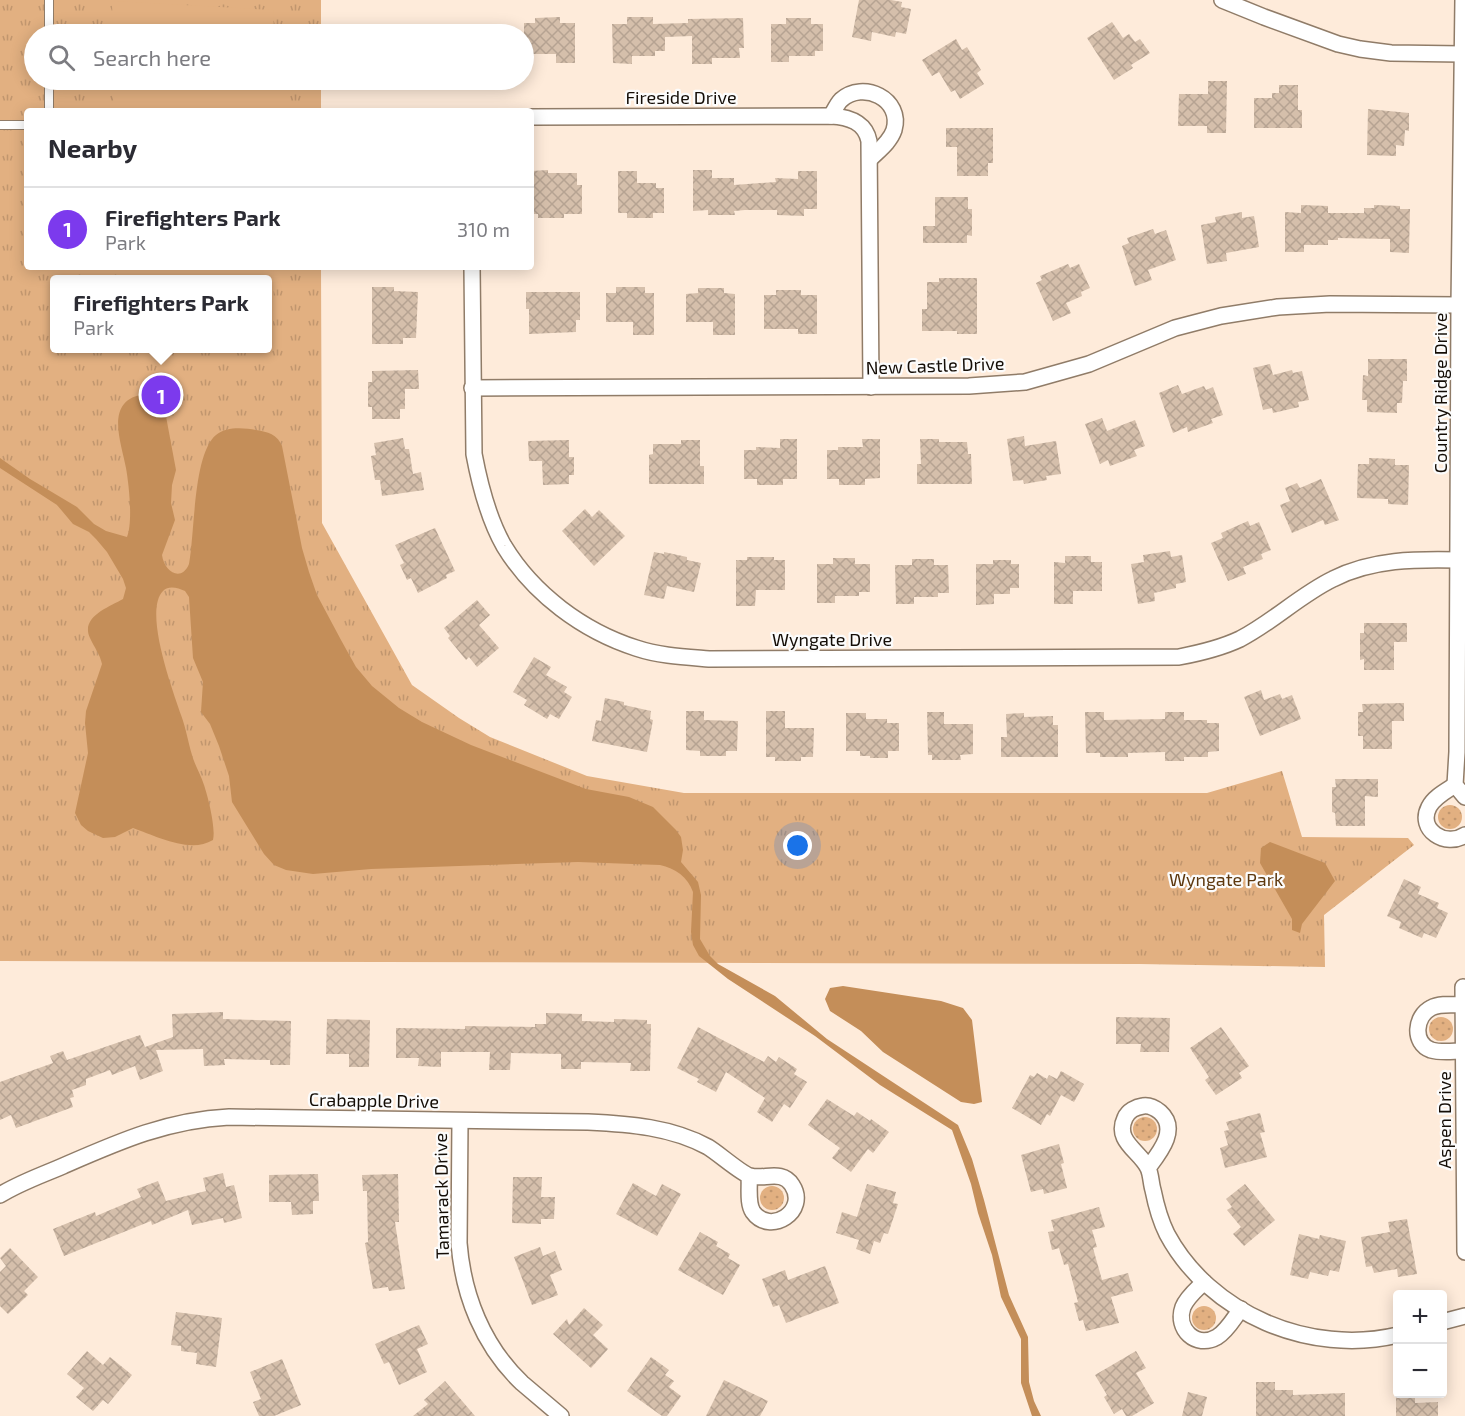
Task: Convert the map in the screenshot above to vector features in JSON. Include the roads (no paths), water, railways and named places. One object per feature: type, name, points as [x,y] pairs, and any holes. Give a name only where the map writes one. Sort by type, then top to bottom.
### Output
[{"type":"street","points":[[1222,0],[1338,44],[1360,49],[1384,52],[1462,54]]},
{"type":"street","name":"Country Ridge Drive","points":[[1463,0],[1459,305],[1462,542],[1459,560],[1462,577],[1458,752],[1460,791],[1432,802],[1428,810],[1428,825],[1437,837],[1444,840],[1453,840],[1465,835]]},
{"type":"street","points":[[831,116],[842,100],[856,92],[873,92],[886,100],[894,114],[894,130],[886,144],[870,159]]},
{"type":"street","name":"Fireside Drive","points":[[534,117],[831,116],[854,120],[863,128],[869,141],[871,387]]},
{"type":"street","name":"Wyngate Drive","points":[[472,270],[474,454],[480,484],[492,520],[516,563],[531,581],[555,603],[583,624],[637,648],[661,654],[709,658],[1179,657],[1197,654],[1240,639],[1319,586],[1349,572],[1392,561],[1459,560]]},
{"type":"street","name":"New Castle Drive","points":[[472,388],[969,386],[1025,382],[1089,364],[1175,328],[1221,316],[1278,307],[1330,304],[1459,305]]},
{"type":"street","name":"Aspen Drive","points":[[1463,987],[1465,1252]]},
{"type":"street","points":[[1464,1005],[1430,1008],[1420,1018],[1418,1029],[1420,1040],[1426,1047],[1440,1052],[1464,1051]]},
{"type":"street","name":"Crabapple Drive","points":[[0,1195],[130,1137],[192,1120],[229,1117],[588,1122],[646,1126],[701,1143],[749,1176]]},
{"type":"street","name":"Tamarack Drive","points":[[460,1121],[459,1243],[460,1261],[469,1299],[499,1356],[522,1382],[561,1416]]},
{"type":"street","points":[[1148,1168],[1159,1213],[1167,1234],[1204,1282],[1221,1296],[1266,1323],[1306,1336],[1351,1340],[1393,1336]]},
{"type":"street","points":[[1204,1282],[1184,1305],[1182,1326],[1190,1336],[1208,1341],[1215,1338],[1222,1333],[1241,1309]]},
{"type":"street","points":[[1447,1321],[1465,1316]]},
{"type":"lane","points":[[49,0],[49,24]]},
{"type":"lane","points":[[49,90],[49,108]]},
{"type":"lane","points":[[0,125],[24,125]]},
{"type":"place","name":"Firefighters Park","points":[[161,395]]},
{"type":"park label","name":"Wyngate Park","points":[[1226,879]]}]
